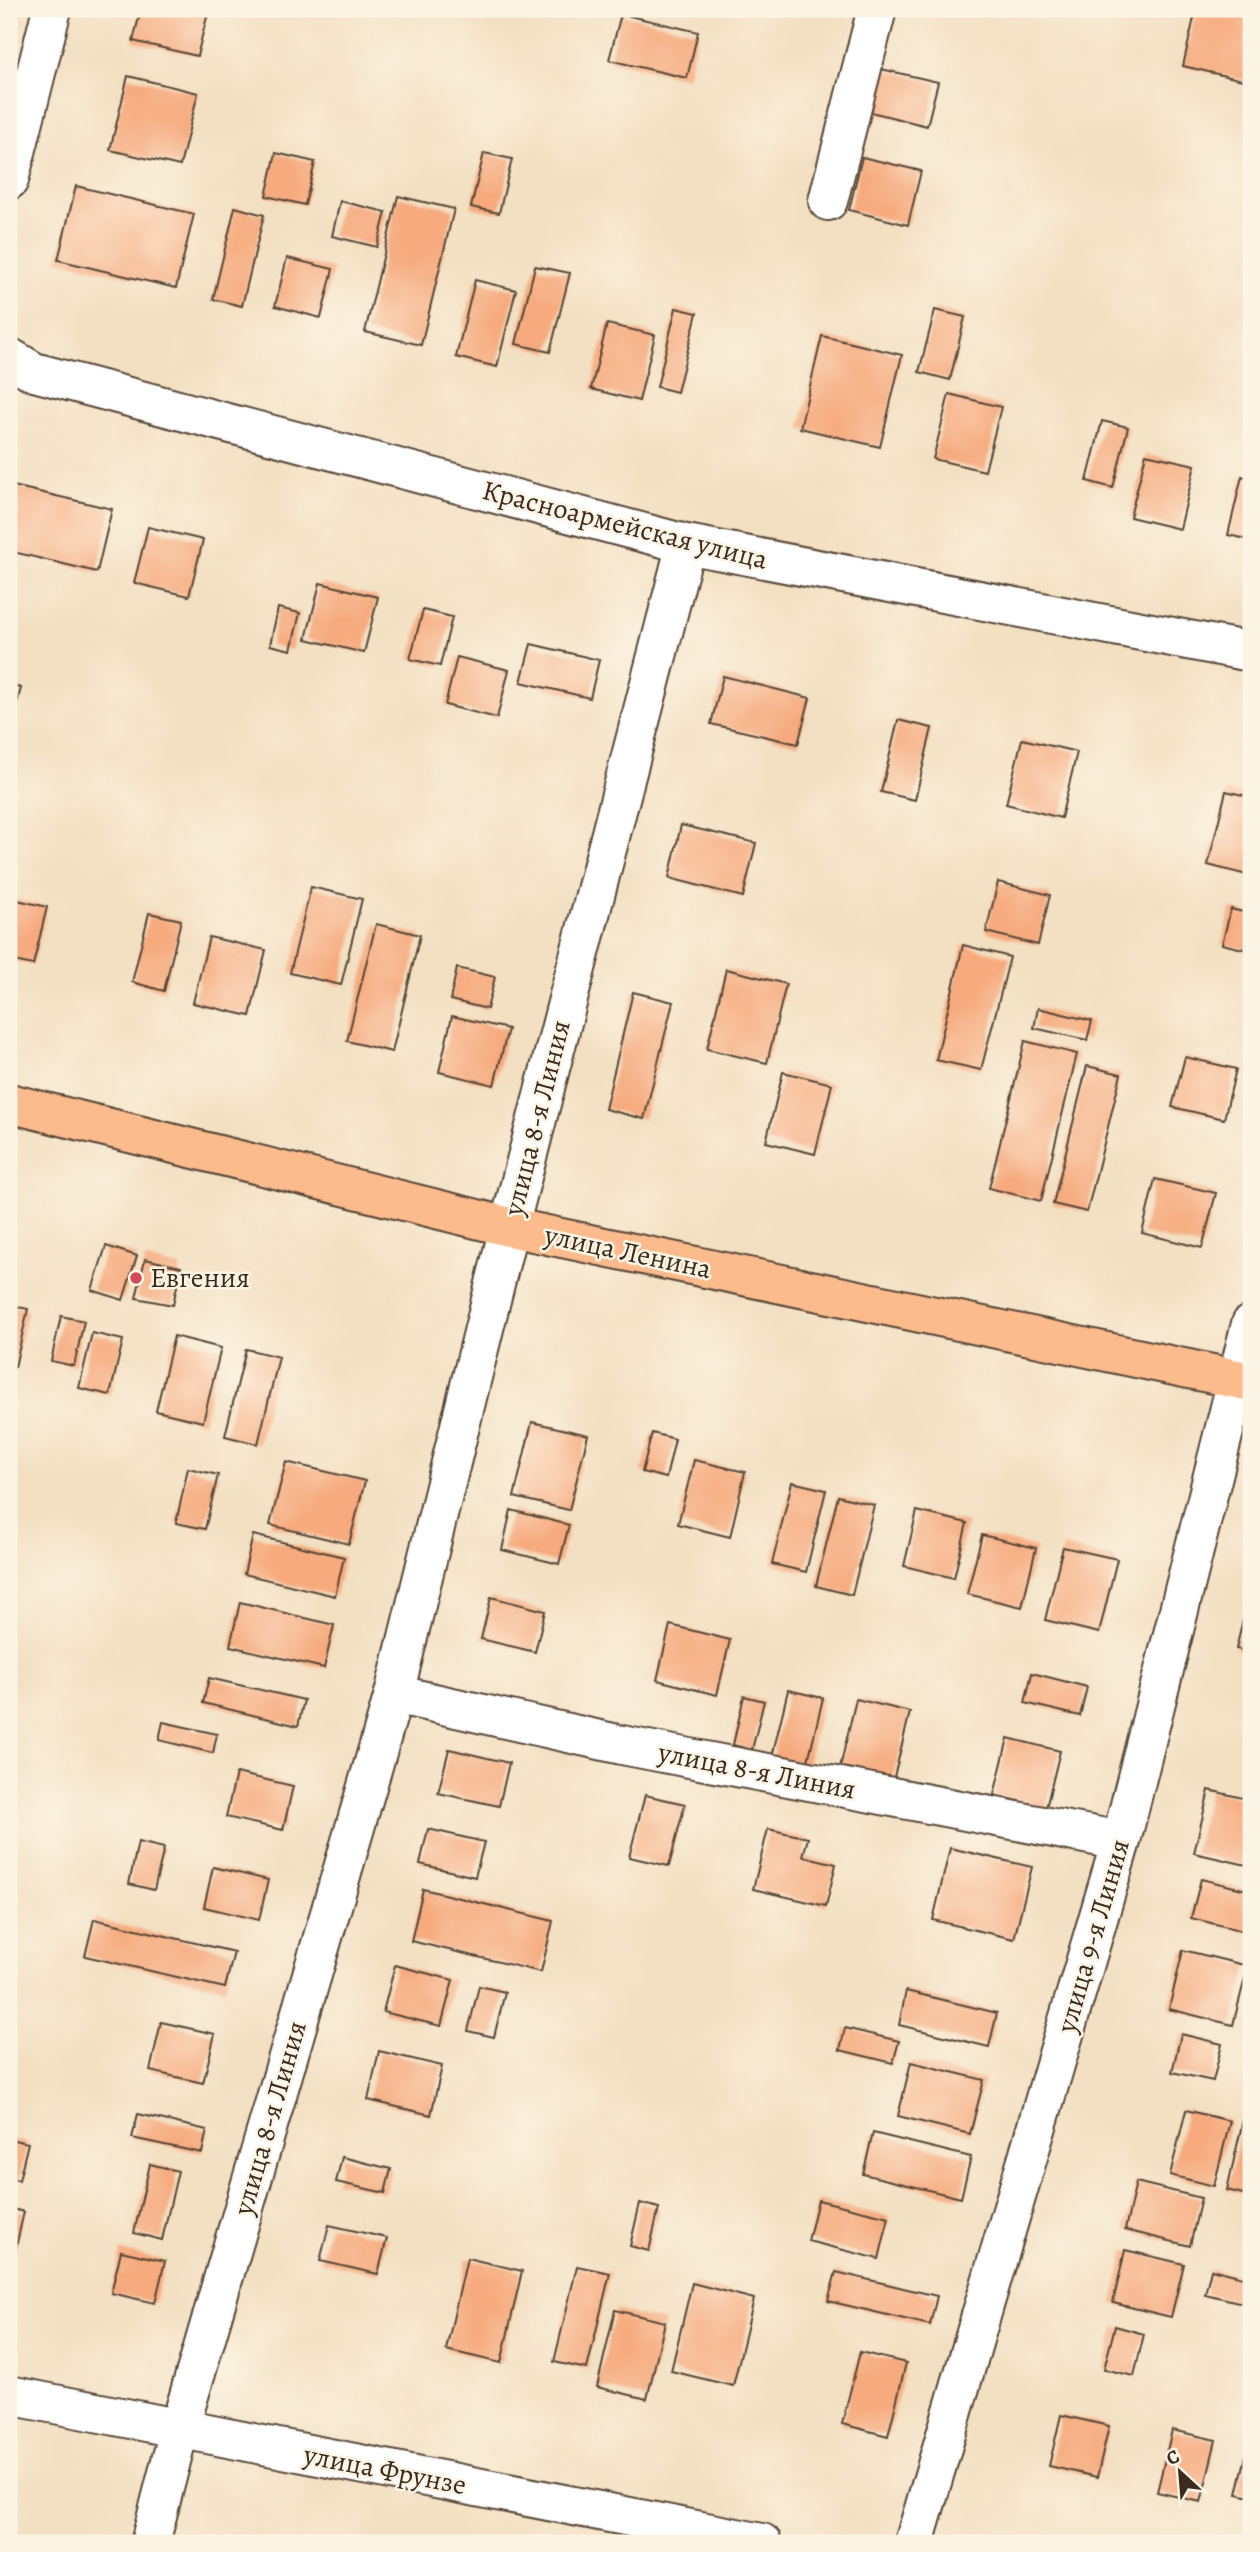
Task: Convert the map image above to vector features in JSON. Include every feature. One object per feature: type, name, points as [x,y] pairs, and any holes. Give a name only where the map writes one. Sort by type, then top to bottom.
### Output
[{"type":"main road","name":"улица Ленина","points":[[9,1103],[509,1227],[1245,1380]]},
{"type":"street","points":[[9,180],[52,9]]},
{"type":"street","points":[[828,201],[877,9]]},
{"type":"street","name":"Красноармейская улица","points":[[9,357],[34,372],[685,544],[1251,652]]},
{"type":"street","name":"улица 8-я Линия","points":[[150,2543],[179,2430],[394,1694],[509,1227],[685,544]]},
{"type":"street","name":"улица 9-я Линия","points":[[914,2543],[1121,1841],[1245,1380],[1251,1324]]},
{"type":"street","name":"улица 8-я Линия","points":[[394,1694],[622,1745],[1121,1841]]},
{"type":"street","name":"улица Фрунзе","points":[[9,2395],[762,2543]]},
{"type":"building","points":[[141,9],[209,9],[197,56],[133,41]]},
{"type":"building","points":[[1196,9],[1251,9],[1251,82],[1183,66]]},
{"type":"building","points":[[621,14],[698,32],[687,78],[609,60]]},
{"type":"building","points":[[881,69],[938,82],[927,126],[871,112]]},
{"type":"building","points":[[128,76],[198,93],[180,166],[110,150]]},
{"type":"building","points":[[276,153],[315,162],[305,205],[266,196]]},
{"type":"building","points":[[484,153],[512,159],[499,213],[471,207]]},
{"type":"building","points":[[862,157],[921,171],[908,225],[849,210]]},
{"type":"building","points":[[76,186],[194,214],[176,288],[58,260]]},
{"type":"building","points":[[398,196],[454,209],[421,345],[365,332]]},
{"type":"building","points":[[340,201],[386,212],[377,247],[332,236]]},
{"type":"building","points":[[235,207],[264,215],[242,306],[213,299]]},
{"type":"building","points":[[287,258],[333,269],[321,318],[275,306]]},
{"type":"building","points":[[535,266],[570,273],[550,352],[516,344]]},
{"type":"building","points":[[475,280],[516,290],[497,367],[456,357]]},
{"type":"building","points":[[676,308],[697,313],[677,392],[657,387]]},
{"type":"building","points":[[935,310],[965,317],[950,380],[919,372]]},
{"type":"building","points":[[607,324],[655,335],[639,401],[591,389]]},
{"type":"building","points":[[822,336],[902,355],[880,447],[800,428]]},
{"type":"building","points":[[949,394],[1001,407],[985,471],[933,459]]},
{"type":"building","points":[[1102,421],[1128,427],[1113,488],[1087,481]]},
{"type":"building","points":[[1146,454],[1195,465],[1180,529],[1130,517]]},
{"type":"building","points":[[1242,476],[1251,479],[1251,540],[1228,535]]},
{"type":"building","points":[[9,485],[112,509],[97,572],[9,551]]},
{"type":"building","points":[[148,527],[203,540],[189,596],[134,583]]},
{"type":"building","points":[[320,583],[378,597],[364,653],[306,639]]},
{"type":"building","points":[[278,608],[300,613],[291,650],[270,645]]},
{"type":"building","points":[[423,610],[452,617],[440,666],[410,659]]},
{"type":"building","points":[[531,644],[599,660],[590,698],[521,682]]},
{"type":"building","points":[[457,657],[509,670],[497,718],[445,705]]},
{"type":"building","points":[[723,676],[810,698],[798,744],[711,724]]},
{"type":"building","points":[[9,685],[21,688],[14,714],[9,713]]},
{"type":"building","points":[[898,720],[932,728],[915,800],[881,792]]},
{"type":"building","points":[[1022,739],[1077,752],[1061,818],[1006,804]]},
{"type":"building","points":[[1226,791],[1251,797],[1251,876],[1208,865]]},
{"type":"building","points":[[681,825],[756,843],[743,897],[669,878]]},
{"type":"building","points":[[998,882],[1050,895],[1038,945],[986,932]]},
{"type":"building","points":[[311,887],[362,899],[341,985],[290,973]]},
{"type":"building","points":[[9,898],[47,907],[33,965],[9,960]]},
{"type":"building","points":[[1231,909],[1251,914],[1251,951],[1222,944]]},
{"type":"building","points":[[149,913],[181,920],[164,991],[132,982]]},
{"type":"building","points":[[376,924],[420,935],[392,1052],[347,1041]]},
{"type":"building","points":[[209,937],[266,950],[250,1016],[193,1003]]},
{"type":"building","points":[[963,945],[1010,957],[981,1070],[936,1060]]},
{"type":"building","points":[[457,968],[495,977],[487,1009],[450,1000]]},
{"type":"building","points":[[726,969],[786,984],[767,1063],[707,1049]]},
{"type":"building","points":[[633,992],[673,1002],[644,1119],[605,1109]]},
{"type":"building","points":[[1038,1008],[1092,1021],[1087,1040],[1034,1028]]},
{"type":"building","points":[[452,1016],[508,1029],[494,1085],[439,1072]]},
{"type":"building","points":[[1025,1041],[1077,1054],[1041,1201],[989,1188]]},
{"type":"building","points":[[1185,1057],[1236,1069],[1224,1119],[1172,1107]]},
{"type":"building","points":[[1087,1066],[1121,1074],[1087,1212],[1053,1204]]},
{"type":"building","points":[[783,1072],[832,1084],[815,1154],[766,1142]]},
{"type":"building","points":[[1155,1179],[1216,1193],[1202,1248],[1142,1233]]},
{"type":"building","points":[[106,1246],[137,1256],[123,1300],[92,1290]]},
{"type":"building","points":[[145,1259],[181,1267],[173,1305],[136,1298]]},
{"type":"building","points":[[9,1305],[28,1309],[15,1367],[9,1366]]},
{"type":"building","points":[[61,1316],[84,1321],[74,1366],[51,1361]]},
{"type":"building","points":[[92,1333],[123,1340],[110,1395],[79,1388]]},
{"type":"building","points":[[174,1336],[221,1348],[203,1422],[156,1411]]},
{"type":"building","points":[[246,1349],[279,1357],[258,1444],[225,1436]]},
{"type":"building","points":[[532,1422],[588,1435],[569,1510],[514,1497]]},
{"type":"building","points":[[652,1433],[675,1439],[666,1478],[642,1472]]},
{"type":"building","points":[[694,1460],[745,1472],[730,1537],[678,1524]]},
{"type":"building","points":[[286,1462],[365,1481],[349,1544],[270,1525]]},
{"type":"building","points":[[188,1468],[218,1475],[205,1529],[176,1523]]},
{"type":"building","points":[[792,1482],[826,1490],[806,1572],[772,1564]]},
{"type":"building","points":[[838,1496],[874,1505],[852,1595],[816,1586]]},
{"type":"building","points":[[511,1510],[569,1525],[559,1564],[502,1550]]},
{"type":"building","points":[[917,1511],[967,1523],[954,1578],[904,1566]]},
{"type":"building","points":[[253,1535],[344,1557],[335,1596],[244,1574]]},
{"type":"building","points":[[982,1535],[1036,1548],[1022,1607],[967,1594]]},
{"type":"building","points":[[1063,1547],[1117,1559],[1099,1633],[1045,1620]]},
{"type":"building","points":[[1251,1591],[1251,1652],[1236,1649]]},
{"type":"building","points":[[491,1597],[545,1611],[535,1652],[481,1639]]},
{"type":"building","points":[[240,1602],[334,1625],[324,1668],[230,1646]]},
{"type":"building","points":[[670,1625],[730,1640],[717,1695],[657,1680]]},
{"type":"building","points":[[1032,1673],[1087,1687],[1080,1716],[1025,1703]]},
{"type":"building","points":[[209,1678],[304,1700],[298,1726],[203,1703]]},
{"type":"building","points":[[788,1690],[823,1698],[807,1765],[772,1757]]},
{"type":"building","points":[[744,1696],[764,1701],[752,1750],[733,1745]]},
{"type":"building","points":[[856,1699],[910,1712],[892,1785],[839,1772]]},
{"type":"building","points":[[163,1722],[217,1734],[213,1753],[159,1740]]},
{"type":"building","points":[[1008,1738],[1060,1751],[1046,1808],[994,1795]]},
{"type":"building","points":[[449,1749],[509,1763],[499,1806],[438,1793]]},
{"type":"building","points":[[236,1773],[293,1786],[283,1830],[226,1817]]},
{"type":"building","points":[[1209,1790],[1251,1800],[1251,1866],[1194,1853]]},
{"type":"building","points":[[645,1795],[685,1804],[669,1866],[629,1857]]},
{"type":"building","points":[[428,1829],[484,1842],[475,1877],[420,1864]]},
{"type":"building","points":[[768,1829],[808,1838],[803,1856],[836,1864],[826,1906],[753,1889]]},
{"type":"building","points":[[138,1842],[164,1848],[154,1890],[129,1884]]},
{"type":"building","points":[[950,1848],[1032,1867],[1014,1939],[933,1920]]},
{"type":"building","points":[[213,1867],[268,1880],[259,1920],[204,1907]]},
{"type":"building","points":[[1201,1879],[1251,1891],[1251,1933],[1191,1918]]},
{"type":"building","points":[[423,1889],[553,1921],[541,1972],[411,1941]]},
{"type":"building","points":[[94,1919],[234,1952],[225,1988],[85,1956]]},
{"type":"building","points":[[1183,1950],[1248,1966],[1233,2025],[1169,2009]]},
{"type":"building","points":[[395,1965],[453,1980],[441,2026],[383,2012]]},
{"type":"building","points":[[479,1986],[505,1992],[494,2037],[468,2031]]},
{"type":"building","points":[[906,1991],[997,2013],[989,2047],[899,2025]]},
{"type":"building","points":[[161,2022],[215,2034],[203,2083],[150,2071]]},
{"type":"building","points":[[845,2028],[899,2041],[893,2063],[840,2050]]},
{"type":"building","points":[[1181,2034],[1222,2044],[1213,2081],[1172,2072]]},
{"type":"building","points":[[379,2051],[442,2066],[431,2115],[368,2100]]},
{"type":"building","points":[[911,2062],[984,2080],[970,2134],[898,2116]]},
{"type":"building","points":[[1186,2110],[1230,2121],[1214,2186],[1170,2175]]},
{"type":"building","points":[[138,2114],[207,2130],[202,2153],[132,2138]]},
{"type":"building","points":[[1243,2120],[1251,2122],[1251,2196],[1227,2190]]},
{"type":"building","points":[[873,2133],[971,2157],[961,2198],[863,2174]]},
{"type":"building","points":[[9,2139],[28,2143],[19,2180],[9,2178]]},
{"type":"building","points":[[342,2157],[391,2169],[385,2193],[336,2182]]},
{"type":"building","points":[[150,2164],[178,2171],[162,2240],[134,2233]]},
{"type":"building","points":[[1136,2182],[1201,2198],[1190,2246],[1125,2230]]},
{"type":"building","points":[[818,2200],[889,2217],[879,2259],[808,2241]]},
{"type":"building","points":[[640,2203],[659,2208],[649,2251],[630,2246]]},
{"type":"building","points":[[9,2208],[24,2212],[12,2264],[9,2263]]},
{"type":"building","points":[[329,2225],[387,2238],[378,2274],[320,2261]]},
{"type":"building","points":[[1125,2250],[1184,2264],[1171,2317],[1113,2303]]},
{"type":"building","points":[[121,2251],[165,2261],[155,2303],[111,2293]]},
{"type":"building","points":[[467,2258],[522,2271],[501,2363],[446,2350]]},
{"type":"building","points":[[577,2266],[610,2273],[587,2369],[554,2362]]},
{"type":"building","points":[[1211,2269],[1251,2279],[1251,2305],[1205,2294]]},
{"type":"building","points":[[836,2272],[937,2296],[930,2325],[828,2301]]},
{"type":"building","points":[[692,2283],[754,2299],[733,2386],[671,2371]]},
{"type":"building","points":[[615,2310],[665,2322],[647,2399],[597,2387]]},
{"type":"building","points":[[1115,2326],[1144,2334],[1134,2376],[1104,2369]]},
{"type":"building","points":[[860,2352],[906,2363],[888,2436],[842,2424]]},
{"type":"building","points":[[1061,2415],[1109,2426],[1097,2477],[1049,2466]]},
{"type":"building","points":[[1172,2430],[1216,2440],[1201,2502],[1157,2492]]},
{"type":"building","points":[[1251,2439],[1251,2497],[1237,2494]]},
{"type":"place","name":"Евгения","points":[[136,1278]]}]
